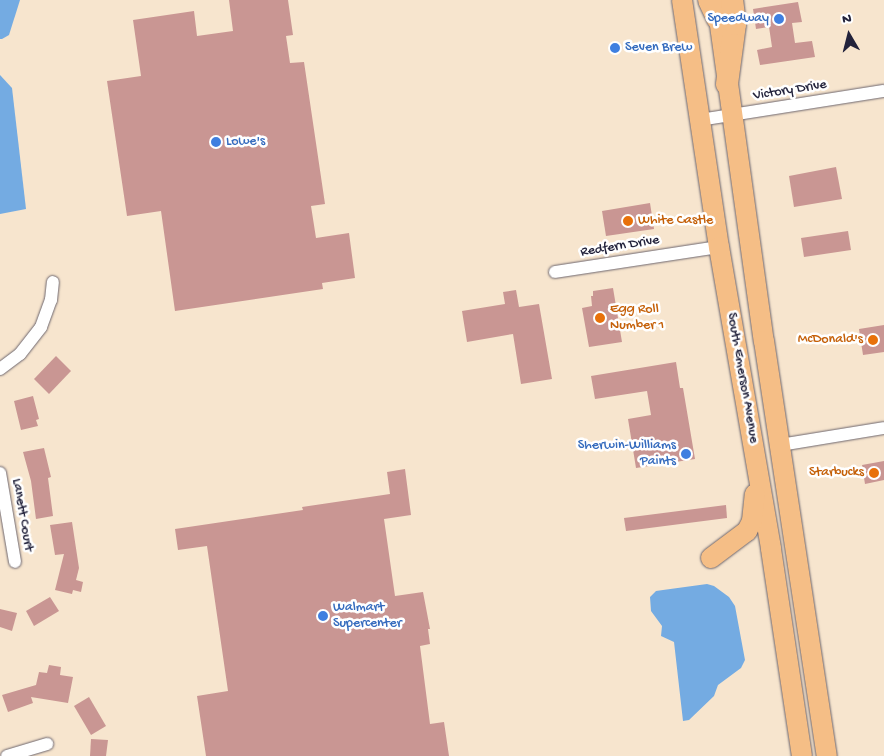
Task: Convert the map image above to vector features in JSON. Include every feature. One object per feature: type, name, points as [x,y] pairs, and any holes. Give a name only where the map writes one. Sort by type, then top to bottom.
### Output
[{"type":"highway","points":[[727,84],[735,24],[732,0]]},
{"type":"main road","name":"South Emerson Avenue","points":[[682,0],[719,247],[758,472],[802,756]]},
{"type":"main road","name":"South Emerson Avenue","points":[[714,6],[732,115],[827,756]]},
{"type":"main road","points":[[711,558],[747,531],[752,521],[758,472]]},
{"type":"street","name":"Victory Drive","points":[[700,120],[884,91]]},
{"type":"street","name":"Redfern Drive","points":[[555,272],[719,247]]},
{"type":"street","points":[[0,369],[20,354],[40,326],[49,305],[53,282]]},
{"type":"street","points":[[780,445],[884,428]]},
{"type":"street","name":"Lanett Court","points":[[0,473],[15,562]]},
{"type":"street","points":[[7,756],[47,744]]},
{"type":"water","points":[[0,0],[20,0],[9,35],[2,39],[0,39]]},
{"type":"water","points":[[0,75],[12,88],[26,209],[0,214]]},
{"type":"water","points":[[707,584],[714,586],[729,597],[735,606],[745,660],[741,668],[718,685],[714,696],[689,720],[683,721],[674,642],[661,636],[662,626],[651,611],[650,597],[656,591]]},
{"type":"building","name":"Lowe's","points":[[229,0],[288,0],[293,35],[286,36],[290,63],[304,62],[325,204],[311,206],[316,238],[349,233],[355,278],[322,283],[323,289],[175,311],[161,211],[127,216],[107,81],[141,76],[133,20],[194,11],[197,36],[233,31]]},
{"type":"building","points":[[798,2],[802,22],[792,23],[795,43],[812,41],[815,57],[760,65],[757,50],[772,47],[769,27],[756,29],[753,9]]},
{"type":"building","points":[[836,167],[842,199],[794,207],[789,176]]},
{"type":"building","name":"White Castle","points":[[650,203],[654,229],[606,236],[602,211]]},
{"type":"building","points":[[848,231],[851,250],[804,257],[801,238]]},
{"type":"building","points":[[613,288],[622,342],[589,347],[582,308],[592,306],[591,296],[593,296],[593,291]]},
{"type":"building","points":[[516,290],[519,307],[539,304],[552,379],[521,384],[513,334],[467,342],[462,311],[505,304],[503,292]]},
{"type":"building","name":"McDonald's","points":[[884,325],[884,352],[863,355],[859,329]]},
{"type":"building","points":[[56,356],[71,371],[49,394],[34,379]]},
{"type":"building","points":[[676,362],[680,388],[683,388],[695,459],[636,468],[628,419],[651,415],[647,391],[595,399],[591,376]]},
{"type":"building","points":[[33,396],[39,419],[36,420],[38,426],[21,430],[14,401]]},
{"type":"building","points":[[44,448],[51,477],[48,478],[53,516],[36,519],[31,481],[23,452]]},
{"type":"building","name":"Starbucks","points":[[884,461],[884,480],[865,484],[862,465]]},
{"type":"building","name":"Walmart Supercenter","points":[[405,469],[411,515],[384,519],[395,596],[423,592],[430,629],[428,629],[430,644],[420,646],[430,724],[444,722],[449,756],[206,756],[197,696],[228,691],[207,546],[178,550],[175,529],[303,510],[302,507],[390,494],[387,472]]},
{"type":"building","points":[[726,505],[727,518],[626,531],[624,518]]},
{"type":"building","points":[[72,522],[79,568],[76,580],[83,582],[81,592],[73,590],[72,594],[55,590],[64,554],[55,555],[50,525]]},
{"type":"building","points":[[50,597],[59,611],[34,626],[26,611]]},
{"type":"building","points":[[0,609],[17,613],[12,631],[0,627]]},
{"type":"building","points":[[49,665],[61,667],[60,675],[73,677],[68,703],[31,697],[33,703],[8,712],[2,695],[36,685],[39,672],[47,673]]},
{"type":"building","points":[[89,697],[106,726],[91,735],[74,706]]},
{"type":"building","points":[[91,739],[108,740],[106,756],[90,756]]},
{"type":"place","name":"Speedway","points":[[779,19]]},
{"type":"place","name":"Seven Brew","points":[[615,48]]},
{"type":"place","name":"Lowe's","points":[[216,142]]},
{"type":"place","name":"White Castle","points":[[628,221]]},
{"type":"place","name":"Egg Roll Number 1","points":[[600,318]]},
{"type":"place","name":"McDonald's","points":[[873,340]]},
{"type":"place","name":"Sherwin-Williams Paints","points":[[686,454]]},
{"type":"place","name":"Starbucks","points":[[874,473]]},
{"type":"place","name":"Walmart Supercenter","points":[[323,616]]}]
